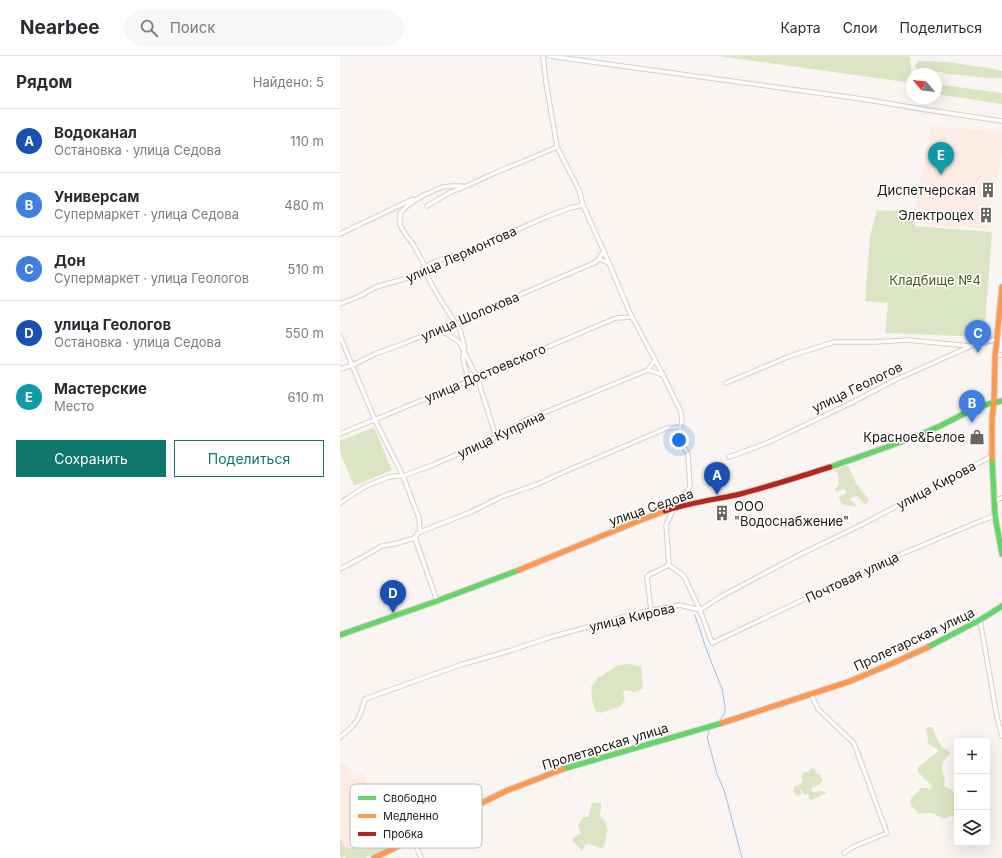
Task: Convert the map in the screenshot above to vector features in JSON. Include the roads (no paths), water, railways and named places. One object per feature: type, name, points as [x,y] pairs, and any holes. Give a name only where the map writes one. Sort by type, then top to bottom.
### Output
[{"type":"street","points":[[542,56],[557,147],[579,190],[583,205],[632,317],[680,412],[682,421],[680,427],[680,440],[688,454],[690,486],[682,500],[674,508],[666,525],[669,565],[684,576],[700,610]]},
{"type":"street","points":[[548,56],[854,98],[934,112],[1002,121]]},
{"type":"street","points":[[427,206],[449,193],[557,147]]},
{"type":"street","points":[[340,234],[402,204],[442,187],[465,186]]},
{"type":"street","points":[[424,195],[411,202],[400,213],[400,225],[413,244],[426,268],[428,278],[437,294],[460,330],[464,345],[463,360],[467,374],[466,382]]},
{"type":"street","name":"улица Лермонтова","points":[[340,304],[360,296],[376,287],[411,277],[437,261],[476,248],[546,217],[583,205]]},
{"type":"street","points":[[603,252],[599,259],[609,264]]},
{"type":"street","name":"улица Шолохова","points":[[340,369],[353,365],[375,354],[456,324],[594,263],[599,259]]},
{"type":"street","points":[[1002,287],[995,355],[994,402],[992,419],[994,516],[1002,554]]},
{"type":"street","name":"улица Достоевского","points":[[340,434],[616,318],[632,317]]},
{"type":"street","points":[[439,330],[459,342],[477,377],[496,437]]},
{"type":"street","points":[[340,336],[375,420],[403,476],[419,518],[420,532]]},
{"type":"street","name":"улица Геологов","points":[[728,457],[767,443],[895,380],[971,346],[997,339]]},
{"type":"street","points":[[726,383],[790,356],[834,342],[907,340],[971,346]]},
{"type":"street","points":[[995,355],[1002,355]]},
{"type":"street","points":[[655,360],[648,370],[663,376]]},
{"type":"street","name":"улица Куприна","points":[[340,503],[366,486],[396,476],[403,476],[433,465],[496,437],[524,421],[648,370]]},
{"type":"street","name":"улица Седова","points":[[340,634],[437,601],[527,567],[643,519],[674,508],[686,504],[744,493],[801,476],[895,445],[935,428],[969,411],[994,402],[1002,401]]},
{"type":"street","points":[[340,569],[382,546],[415,538],[420,532],[470,512],[503,496],[538,484],[667,428],[680,427]]},
{"type":"street","name":"улица Кирова","points":[[340,737],[357,721],[365,698],[460,665],[551,637],[650,610],[680,605],[700,610],[720,597],[801,554],[861,525],[992,456]]},
{"type":"street","points":[[994,500],[1002,498]]},
{"type":"street","points":[[682,500],[682,503],[686,504]]},
{"type":"street","name":"Почтовая улица","points":[[700,610],[712,643],[887,560],[994,516]]},
{"type":"street","points":[[415,538],[437,601]]},
{"type":"street","points":[[650,610],[647,577],[669,565]]},
{"type":"street","name":"Пролетарская улица","points":[[482,803],[506,791],[559,770],[673,736],[720,724],[848,682],[939,642],[980,620],[1002,606]]},
{"type":"street","points":[[980,620],[997,717],[1002,736]]},
{"type":"street","points":[[811,694],[818,709],[853,742],[887,833],[853,847],[844,853]]},
{"type":"street","name":"Пролетарская улица","points":[[374,858],[395,848]]},
{"type":"street","points":[[417,848],[421,858]]},
{"type":"waterway","points":[[695,615],[722,689],[725,712],[717,723]]},
{"type":"waterway","points":[[710,729],[707,738],[717,774],[725,793],[742,858]]},
{"type":"place","name":"Мастерские","points":[[941,175]]},
{"type":"place","name":"Диспетчерская","points":[[988,190]]},
{"type":"place","name":"Электроцех","points":[[986,215]]},
{"type":"place","name":"Дон","points":[[978,353]]},
{"type":"place","name":"Универсам","points":[[972,423]]},
{"type":"place","name":"Красное&Белое","points":[[977,437]]},
{"type":"place","name":"Водоканал","points":[[717,495]]},
{"type":"place","name":"ООО \"Водоснабжение\"","points":[[722,513]]},
{"type":"place","name":"улица Геологов","points":[[393,613]]},
{"type":"park label","name":"Кладбище №4","points":[[935,280]]}]
